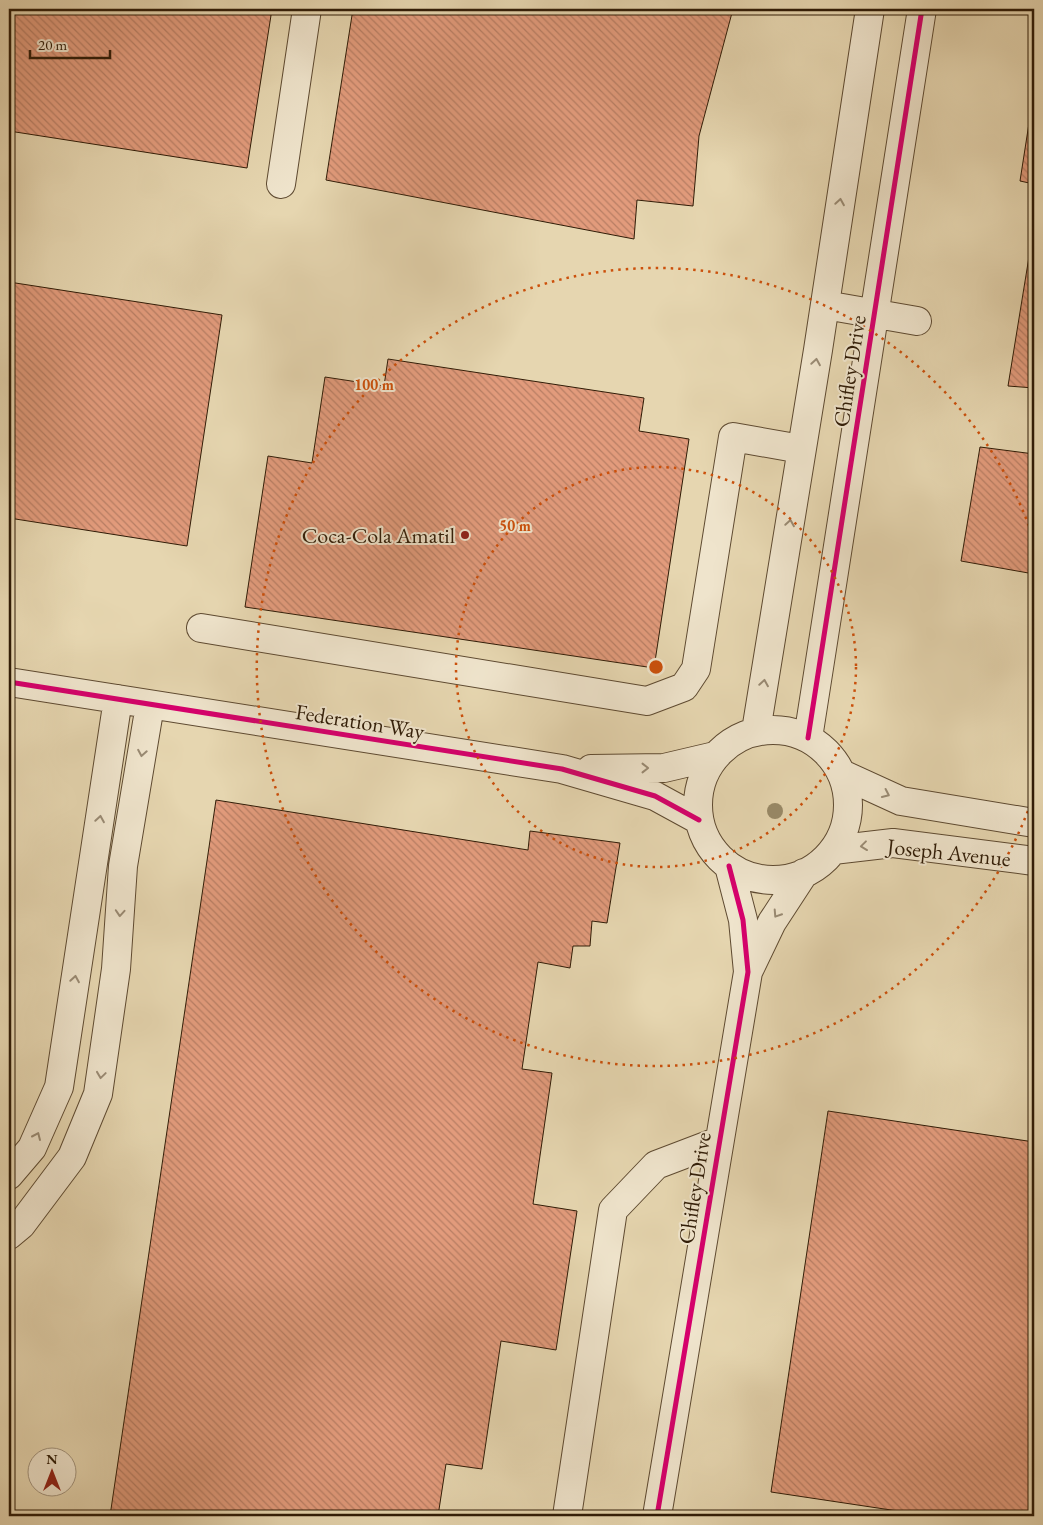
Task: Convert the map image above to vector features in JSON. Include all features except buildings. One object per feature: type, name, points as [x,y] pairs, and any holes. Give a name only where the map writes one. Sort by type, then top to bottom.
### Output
[{"type":"street","points":[[281,184],[307,9]]},
{"type":"street","name":"Chifley Drive","points":[[756,731],[825,305],[870,9]]},
{"type":"street","name":"Chifley Drive","points":[[808,738],[922,9]]},
{"type":"street","points":[[825,305],[917,321]]},
{"type":"street","points":[[201,628],[647,702],[684,687],[696,669],[733,436],[802,449]]},
{"type":"street","name":"Federation Way","points":[[9,682],[562,769],[655,796],[699,820]]},
{"type":"street","points":[[9,1175],[32,1148],[59,1087],[118,699]]},
{"type":"street","points":[[9,1235],[21,1225],[72,1157],[98,1094],[116,969],[124,866],[150,705]]},
{"type":"street","points":[[774,729],[792,732],[808,738],[828,753],[842,774],[848,793],[848,813],[843,833],[833,850],[820,864],[804,873],[779,880],[753,877],[729,866],[716,854],[705,838],[699,820],[698,797],[704,776],[715,756],[734,740],[756,731],[774,729]]},
{"type":"street","name":"Federation Way","points":[[562,769],[664,768],[715,756]]},
{"type":"street","name":"Joseph Avenue","points":[[842,774],[901,801],[1034,824]]},
{"type":"street","name":"Joseph Avenue","points":[[833,850],[893,843],[1034,861]]},
{"type":"street","name":"Chifley Drive","points":[[729,866],[742,920],[748,972]]},
{"type":"street","name":"Chifley Drive","points":[[657,1516],[748,972],[772,922],[804,873]]},
{"type":"street","points":[[567,1516],[613,1210],[656,1165],[719,1141]]},
{"type":"cycle path","points":[[808,738],[922,9]]},
{"type":"cycle path","points":[[9,682],[562,769],[655,796],[699,820]]},
{"type":"cycle path","points":[[657,1516],[748,972],[743,920],[729,866]]},
{"type":"place","name":"Coca-Cola Amatil","points":[[465,535]]}]
